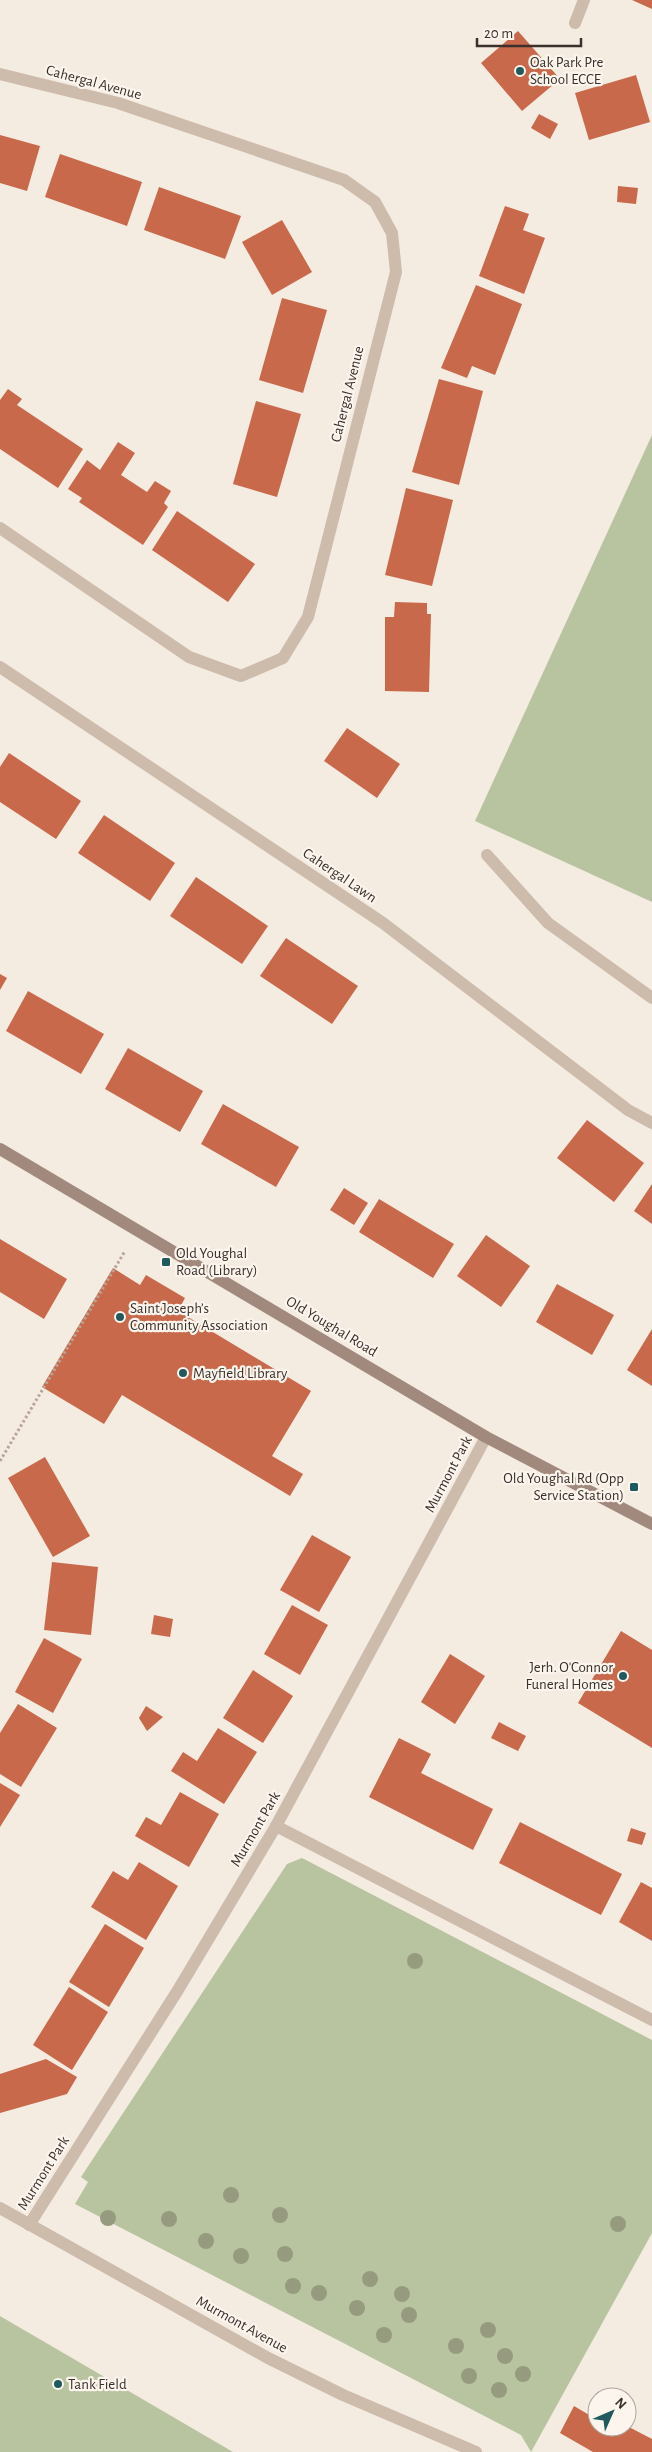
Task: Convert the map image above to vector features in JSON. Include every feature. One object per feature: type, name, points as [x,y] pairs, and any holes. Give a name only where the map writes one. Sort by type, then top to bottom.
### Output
[{"type":"street","points":[[575,23],[584,0]]},
{"type":"street","name":"Cahergal Avenue","points":[[0,74],[118,103],[344,180],[375,202],[392,234],[396,272],[308,617],[283,658],[241,676],[189,657],[0,528]]},
{"type":"street","name":"Cahergal Lawn","points":[[0,667],[383,923],[628,1110],[652,1123]]},
{"type":"street","points":[[487,855],[548,923],[652,998]]},
{"type":"street","name":"Old Youghal Road","points":[[0,1150],[486,1437],[652,1524]]},
{"type":"street","name":"Murmont Park","points":[[30,2225],[178,1990],[276,1826],[486,1437]]},
{"type":"street","points":[[276,1826],[652,2020]]},
{"type":"street","name":"Murmont Avenue","points":[[0,2208],[268,2358],[342,2395],[476,2452]]},
{"type":"path","points":[[0,1461],[126,1248]]},
{"type":"green space","points":[[652,435],[652,902],[475,821]]},
{"type":"green space","points":[[302,1858],[652,2040],[652,2233],[531,2452],[521,2435],[75,2204],[88,2182],[81,2177],[287,1864]]},
{"type":"green space","name":"Tank Field","points":[[0,2316],[233,2452],[0,2452]]},
{"type":"building","points":[[632,0],[652,0],[652,9]]},
{"type":"building","points":[[518,31],[560,79],[522,111],[481,63]]},
{"type":"building","points":[[636,75],[650,122],[589,140],[575,93]]},
{"type":"building","points":[[539,114],[558,124],[550,139],[531,128]]},
{"type":"building","points":[[0,135],[40,146],[27,191],[0,183]]},
{"type":"building","points":[[60,154],[142,182],[127,226],[45,197]]},
{"type":"building","points":[[618,186],[638,188],[636,204],[617,202]]},
{"type":"building","points":[[159,187],[241,216],[225,259],[144,230]]},
{"type":"building","points":[[505,206],[529,214],[523,230],[545,238],[524,294],[479,276]]},
{"type":"building","points":[[282,220],[312,272],[272,295],[242,242]]},
{"type":"building","points":[[476,285],[522,304],[495,375],[472,366],[467,378],[441,368]]},
{"type":"building","points":[[282,298],[327,310],[303,393],[259,380]]},
{"type":"building","points":[[439,379],[483,391],[459,485],[412,472]]},
{"type":"building","points":[[8,389],[22,399],[17,405],[83,449],[58,488],[0,449],[0,400]]},
{"type":"building","points":[[256,401],[301,414],[277,497],[233,484]]},
{"type":"building","points":[[118,442],[135,453],[121,475],[147,492],[155,481],[171,491],[164,503],[168,507],[143,545],[79,502],[82,498],[68,489],[87,460],[100,470]]},
{"type":"building","points":[[406,488],[453,500],[432,586],[385,575]]},
{"type":"building","points":[[177,511],[255,564],[228,602],[152,550]]},
{"type":"building","points":[[395,602],[427,603],[427,614],[431,614],[429,692],[385,691],[385,617],[394,617]]},
{"type":"building","points":[[347,728],[400,764],[377,798],[324,761]]},
{"type":"building","points":[[9,753],[81,801],[56,839],[0,802],[0,767]]},
{"type":"building","points":[[104,815],[175,863],[150,901],[78,853]]},
{"type":"building","points":[[196,877],[268,926],[242,964],[170,916]]},
{"type":"building","points":[[286,938],[358,986],[332,1024],[260,976]]},
{"type":"building","points":[[0,974],[7,978],[0,990]]},
{"type":"building","points":[[28,991],[104,1034],[81,1074],[6,1031]]},
{"type":"building","points":[[128,1048],[203,1091],[180,1132],[105,1089]]},
{"type":"building","points":[[223,1104],[299,1147],[276,1187],[201,1144]]},
{"type":"building","points":[[587,1120],[644,1163],[614,1202],[557,1158]]},
{"type":"building","points":[[652,1184],[652,1224],[634,1211]]},
{"type":"building","points":[[344,1188],[368,1203],[354,1225],[330,1210]]},
{"type":"building","points":[[379,1199],[454,1244],[433,1278],[359,1232]]},
{"type":"building","points":[[486,1235],[530,1266],[501,1307],[457,1276]]},
{"type":"building","points":[[0,1239],[67,1279],[44,1319],[0,1292]]},
{"type":"building","points":[[113,1268],[140,1285],[146,1275],[185,1298],[178,1311],[311,1391],[272,1456],[303,1474],[290,1496],[122,1395],[104,1424],[42,1387]]},
{"type":"building","points":[[557,1284],[614,1315],[592,1355],[536,1322]]},
{"type":"building","points":[[652,1329],[652,1386],[627,1370]]},
{"type":"building","points":[[45,1457],[90,1536],[53,1557],[8,1478]]},
{"type":"building","points":[[312,1535],[351,1557],[319,1612],[280,1590]]},
{"type":"building","points":[[52,1562],[98,1567],[91,1635],[44,1630]]},
{"type":"building","points":[[292,1605],[328,1625],[300,1675],[264,1654]]},
{"type":"building","points":[[154,1615],[173,1619],[170,1637],[151,1634]]},
{"type":"building","name":"Jerh. O'Connor Funeral Homes","points":[[621,1631],[652,1650],[652,1748],[578,1703]]},
{"type":"building","points":[[44,1638],[82,1659],[53,1713],[15,1692]]},
{"type":"building","points":[[450,1654],[485,1676],[455,1724],[421,1702]]},
{"type":"building","points":[[253,1670],[293,1696],[263,1743],[223,1718]]},
{"type":"building","points":[[18,1704],[57,1728],[21,1787],[0,1774],[0,1733]]},
{"type":"building","points":[[146,1706],[163,1717],[147,1731],[139,1718]]},
{"type":"building","points":[[499,1722],[526,1736],[518,1751],[491,1738]]},
{"type":"building","points":[[218,1728],[257,1752],[224,1804],[171,1771],[183,1752],[197,1761]]},
{"type":"building","points":[[399,1738],[431,1754],[421,1773],[493,1809],[473,1850],[369,1797]]},
{"type":"building","points":[[0,1783],[20,1795],[0,1827]]},
{"type":"building","points":[[180,1792],[219,1814],[189,1867],[135,1836],[146,1817],[161,1825]]},
{"type":"building","points":[[520,1822],[622,1874],[601,1915],[499,1863]]},
{"type":"building","points":[[631,1828],[646,1833],[642,1845],[627,1841]]},
{"type":"building","points":[[139,1862],[178,1886],[146,1940],[91,1907],[113,1871],[128,1880]]},
{"type":"building","points":[[641,1882],[652,1888],[652,1941],[619,1922]]},
{"type":"building","points":[[105,1924],[144,1948],[109,2007],[69,1982]]},
{"type":"building","points":[[69,1987],[108,2012],[72,2070],[33,2045]]},
{"type":"building","points":[[46,2059],[77,2077],[67,2094],[0,2113],[0,2074]]},
{"type":"building","points":[[574,2406],[587,2414],[587,2437],[637,2437],[637,2431],[652,2439],[652,2452],[593,2452],[560,2433]]},
{"type":"place","name":"Oak Park Pre School ECCE","points":[[520,71]]},
{"type":"place","name":"Old Youghal Road (Library)","points":[[166,1262]]},
{"type":"place","name":"Saint Joseph’s Community Association","points":[[120,1317]]},
{"type":"place","name":"Mayfield Library","points":[[183,1373]]},
{"type":"place","name":"Old Youghal Rd (Opp Service Station)","points":[[634,1487]]},
{"type":"place","name":"Jerh. O'Connor Funeral Homes","points":[[623,1676]]},
{"type":"place","name":"Tank Field","points":[[58,2384]]}]
